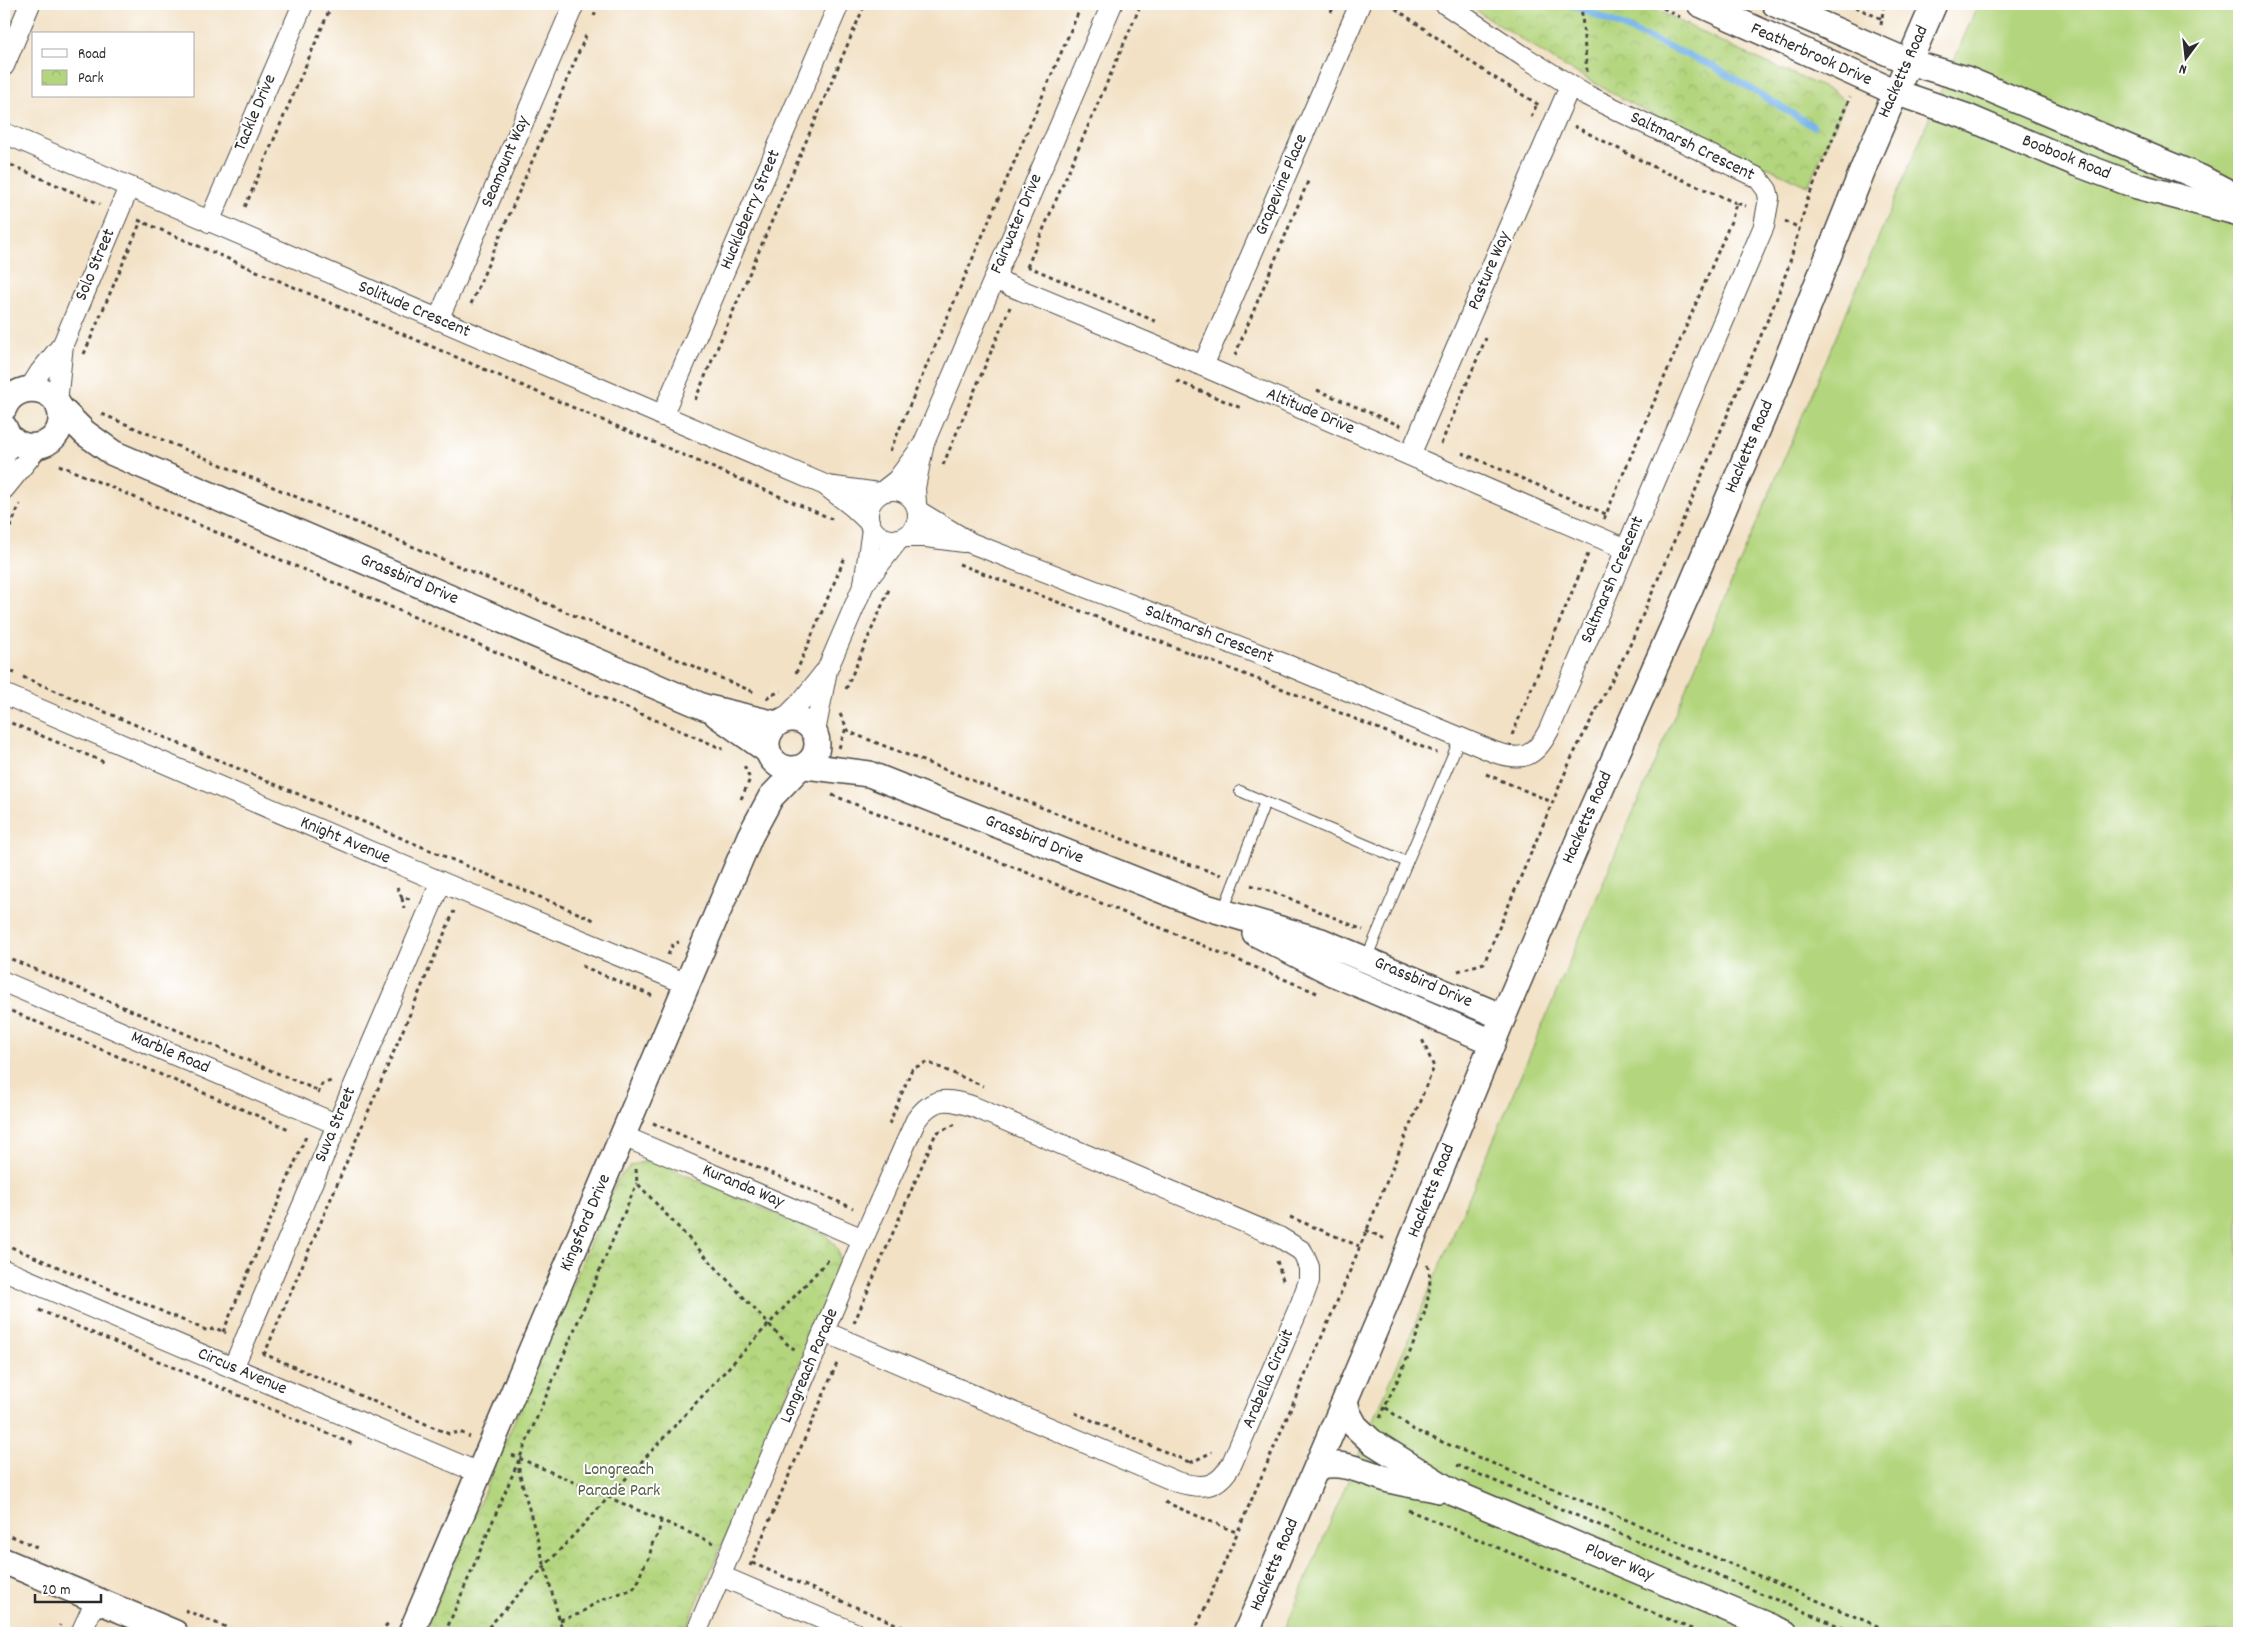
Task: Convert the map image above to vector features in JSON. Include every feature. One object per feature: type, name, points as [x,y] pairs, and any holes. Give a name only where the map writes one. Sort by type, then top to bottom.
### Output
[{"type":"street","points":[[4,66],[30,4]]},
{"type":"street","name":"Tackle Drive","points":[[209,222],[303,4]]},
{"type":"street","name":"Seamount Way","points":[[438,320],[574,4]]},
{"type":"street","name":"Huckleberry Street","points":[[662,416],[839,4]]},
{"type":"street","name":"Fairwater Drive","points":[[917,507],[915,488],[923,445],[1112,4]]},
{"type":"street","name":"Grapevine Place","points":[[1203,366],[1360,4]]},
{"type":"street","name":"Saltmarsh Crescent","points":[[971,543],[1287,665],[1503,755],[1515,758],[1528,756],[1534,752],[1544,740],[1768,214],[1769,205],[1767,190],[1758,178],[1650,127],[1570,86],[1445,4]]},
{"type":"street","name":"Featherbrook Drive","points":[[1700,4],[1895,92]]},
{"type":"street","name":"Featherbrook Drive","points":[[1774,4],[1908,62]]},
{"type":"street","name":"Hacketts Road","points":[[1246,1633],[1408,1251],[1492,1042],[1780,377],[1895,92],[1934,4]]},
{"type":"street","name":"Boobook Road","points":[[1908,62],[1966,79],[2201,178],[2239,198]]},
{"type":"street","name":"Pasture Way","points":[[1410,455],[1570,86]]},
{"type":"street","name":"Boobook Road","points":[[1895,92],[1965,116],[2137,186],[2239,213]]},
{"type":"street","name":"Solitude Crescent","points":[[4,133],[825,485],[852,506],[870,526]]},
{"type":"street","name":"Solo Street","points":[[13,395],[40,372],[62,344],[129,187]]},
{"type":"street","name":"Altitude Drive","points":[[994,279],[1203,366],[1626,549]]},
{"type":"street","name":"Solo Street","points":[[58,405],[62,344]]},
{"type":"street","name":"Grassbird Drive","points":[[13,395],[45,392],[85,433],[114,453],[704,707],[779,722]]},
{"type":"street","points":[[4,488],[60,425],[58,405]]},
{"type":"street","name":"Grassbird Drive","points":[[5,441],[22,446],[44,444],[114,453]]},
{"type":"street","name":"Fairwater Drive","points":[[881,492],[897,480],[923,445]]},
{"type":"street","name":"Solitude Crescent","points":[[825,485],[881,492]]},
{"type":"street","points":[[864,584],[870,526],[869,506],[881,492],[891,489],[906,492],[917,507],[971,543]]},
{"type":"street","points":[[827,670],[802,701],[779,722],[768,736],[770,755],[783,768],[802,767],[816,755],[816,736],[827,670],[864,584],[903,538],[916,526],[917,507]]},
{"type":"street","points":[[870,526],[884,538],[926,537],[971,543]]},
{"type":"street","name":"Knight Avenue","points":[[4,694],[441,882],[687,984]]},
{"type":"street","name":"Grassbird Drive","points":[[704,707],[770,755]]},
{"type":"street","points":[[779,722],[798,719],[805,722],[816,736]]},
{"type":"street","name":"Grassbird Drive","points":[[816,736],[869,774],[1199,905],[1337,975],[1418,1012],[1492,1042]]},
{"type":"street","name":"Kingsford Drive","points":[[760,814],[770,755]]},
{"type":"street","name":"Grassbird Drive","points":[[802,767],[869,774]]},
{"type":"street","name":"Kingsford Drive","points":[[410,1633],[491,1445],[633,1140],[687,984],[760,814],[771,797],[802,767]]},
{"type":"street","name":"Suva Street","points":[[232,1368],[441,882]]},
{"type":"street","name":"Grassbird Drive","points":[[1199,905],[1320,941],[1503,1017]]},
{"type":"street","name":"Marble Road","points":[[4,982],[336,1124]]},
{"type":"street","name":"Arabella Circuit","points":[[825,1332],[1181,1484],[1198,1487],[1214,1484],[1228,1472],[1306,1291],[1310,1274],[1302,1251],[1279,1237],[974,1106],[947,1099],[931,1104]]},
{"type":"street","name":"Longreach Parade","points":[[696,1633],[815,1357],[863,1239],[916,1120],[923,1110],[931,1104]]},
{"type":"street","name":"Kuranda Way","points":[[633,1140],[863,1239]]},
{"type":"street","name":"Circus Avenue","points":[[4,1270],[479,1473]]},
{"type":"street","name":"Plover Way","points":[[1345,1401],[1354,1426],[1370,1441],[1454,1494],[1785,1633]]},
{"type":"street","name":"Plover Way","points":[[1316,1467],[1329,1464],[1340,1465],[1359,1469],[1394,1481],[1454,1494]]},
{"type":"street","points":[[4,1561],[175,1633]]},
{"type":"street","points":[[720,1576],[855,1633]]},
{"type":"street","points":[[81,1633],[96,1600]]},
{"type":"lane","points":[[1366,959],[1460,738]]},
{"type":"lane","points":[[1240,791],[1407,862]]},
{"type":"lane","points":[[1223,912],[1265,802]]},
{"type":"path","points":[[245,207],[332,4]]},
{"type":"path","points":[[592,22],[600,4]]},
{"type":"path","points":[[695,400],[865,4]]},
{"type":"path","points":[[941,468],[1141,4]]},
{"type":"path","points":[[1581,4],[1584,36]]},
{"type":"path","points":[[1848,4],[1882,19],[1884,4]]},
{"type":"path","points":[[471,304],[588,31]]},
{"type":"path","points":[[1453,969],[1460,972],[1484,963],[1571,759],[1630,644],[1776,300],[1789,265],[1807,201],[1848,100]]},
{"type":"path","points":[[4,162],[834,520]]},
{"type":"path","points":[[1494,777],[1732,219],[1736,203],[1800,228]]},
{"type":"path","points":[[81,362],[141,221]]},
{"type":"path","points":[[94,410],[768,698]]},
{"type":"path","points":[[59,465],[729,752]]},
{"type":"path","points":[[955,562],[1283,690],[1451,759]]},
{"type":"path","points":[[846,690],[893,580]]},
{"type":"path","points":[[4,669],[596,921]]},
{"type":"path","points":[[838,708],[849,732],[1168,857],[1286,897]]},
{"type":"path","points":[[1485,773],[1552,802]]},
{"type":"path","points":[[829,794],[1053,883],[1318,994]]},
{"type":"path","points":[[264,1354],[454,911]]},
{"type":"path","points":[[660,948],[669,952]]},
{"type":"path","points":[[4,956],[318,1091]]},
{"type":"path","points":[[4,1008],[306,1137]]},
{"type":"path","points":[[1194,1633],[1342,1290],[1434,1067],[1421,1036]]},
{"type":"path","points":[[444,1633],[637,1183],[633,1140],[651,1123],[655,1114]]},
{"type":"path","points":[[651,1123],[853,1208]]},
{"type":"path","points":[[742,1585],[936,1133],[955,1124],[964,1128]]},
{"type":"path","points":[[637,1183],[790,1347],[815,1357],[838,1362]]},
{"type":"path","points":[[483,1633],[830,1259],[844,1230]]},
{"type":"path","points":[[1366,1230],[1425,1260],[1430,1272],[1427,1305],[1422,1321],[1385,1407],[1414,1430],[1894,1633]]},
{"type":"path","points":[[1268,1257],[1277,1261],[1285,1281],[1282,1290]]},
{"type":"path","points":[[30,1306],[362,1448]]},
{"type":"path","points":[[1414,1430],[1416,1438]]},
{"type":"path","points":[[1172,1505],[1190,1462],[1212,1453],[1215,1444]]},
{"type":"path","points":[[491,1445],[731,1551],[751,1563],[917,1633]]},
{"type":"path","points":[[518,1458],[519,1472],[563,1633]]},
{"type":"path","points":[[1456,1464],[1855,1633]]},
{"type":"path","points":[[560,1620],[579,1614],[600,1600],[633,1590],[639,1580],[642,1568],[651,1554],[653,1541],[658,1535],[661,1521]]},
{"type":"path","points":[[56,1633],[63,1620]]},
{"type":"green space","points":[[1466,4],[1645,4],[1738,50],[1834,92],[1844,100],[1841,112],[1808,186],[1639,108],[1557,62]]},
{"type":"green space","points":[[1978,4],[2239,4],[2239,1633],[1283,1633]]},
{"type":"green space","name":"Longreach Parade Park","points":[[647,1161],[662,1165],[824,1234],[833,1242],[839,1256],[838,1274],[684,1633],[424,1633],[617,1180],[631,1165]]},
{"type":"waterway","points":[[1570,4],[1713,66],[1813,126]]}]
